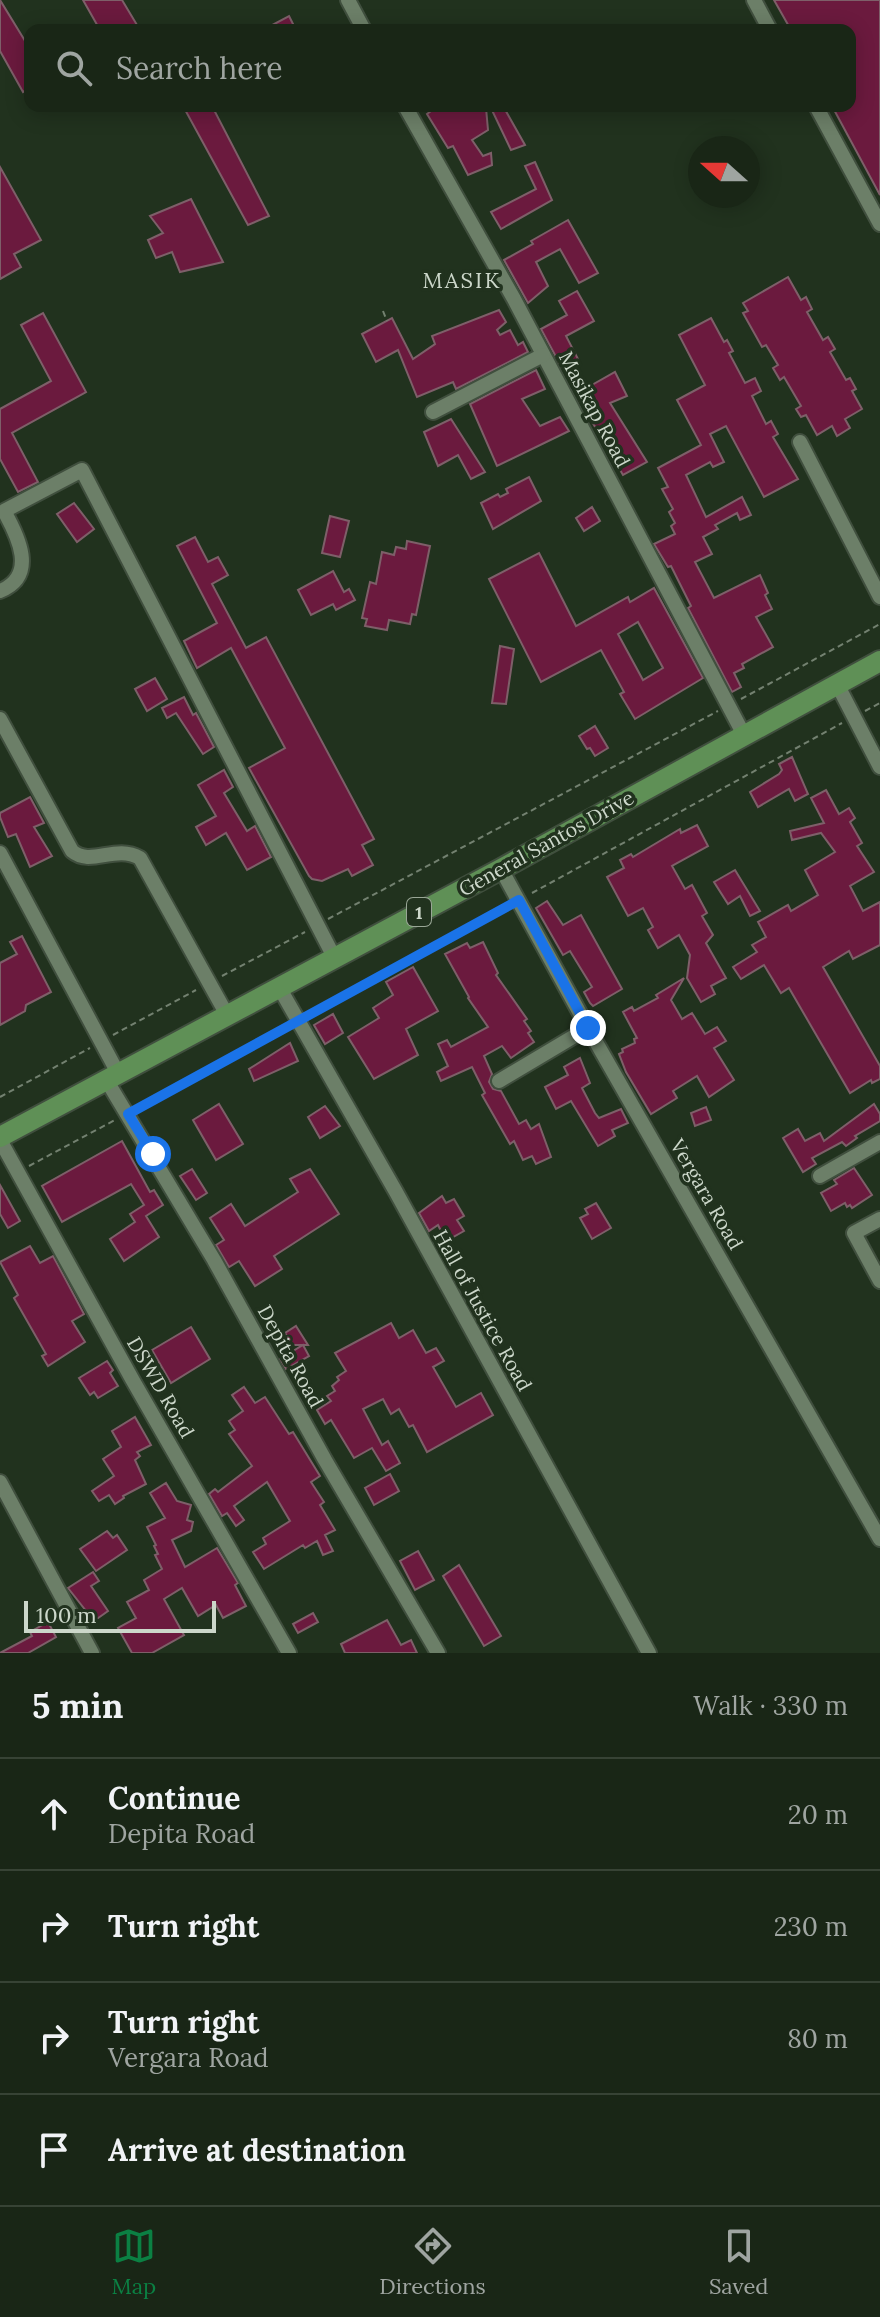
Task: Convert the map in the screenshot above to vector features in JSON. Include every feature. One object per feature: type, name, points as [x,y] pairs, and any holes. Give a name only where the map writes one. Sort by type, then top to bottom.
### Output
[{"type":"highway","name":"General Santos Drive","points":[[0,1138],[880,661]]},
{"type":"street","points":[[348,0],[361,24]]},
{"type":"street","points":[[754,0],[767,24]]},
{"type":"street","name":"Masikap Road","points":[[408,112],[543,355],[744,735]]},
{"type":"street","points":[[819,112],[880,224]]},
{"type":"street","points":[[433,412],[543,355]]},
{"type":"street","points":[[800,442],[880,597]]},
{"type":"street","points":[[0,591],[9,588],[20,575],[23,562],[18,535],[4,511],[82,470],[334,957]]},
{"type":"street","points":[[837,684],[880,767]]},
{"type":"street","points":[[0,719],[72,851],[78,856],[88,857],[129,852],[140,858],[227,1015]]},
{"type":"street","name":"Depita Road","points":[[0,853],[128,1114],[438,1653]]},
{"type":"street","name":"Vergara Road","points":[[501,869],[588,1028],[880,1539]]},
{"type":"street","name":"Hall of Justice Road","points":[[279,987],[396,1192],[649,1653]]},
{"type":"street","points":[[499,1081],[588,1028]]},
{"type":"street","name":"DSWD Road","points":[[0,1138],[132,1379],[289,1653]]},
{"type":"street","points":[[820,1176],[880,1142]]},
{"type":"street","points":[[880,1219],[854,1233],[880,1281]]},
{"type":"street","points":[[0,1482],[92,1653]]},
{"type":"path","points":[[383,311],[387,321]]},
{"type":"path","points":[[224,975],[880,624]]},
{"type":"path","points":[[18,1172],[880,703]]},
{"type":"building","points":[[0,0],[24,39],[23,92],[0,51]]},
{"type":"building","points":[[83,0],[122,0],[136,24],[97,24]]},
{"type":"building","points":[[774,0],[880,0],[880,195],[835,112],[856,112],[856,24],[788,24]]},
{"type":"building","points":[[289,16],[293,24],[274,24]]},
{"type":"building","points":[[186,112],[215,112],[269,216],[248,225]]},
{"type":"building","points":[[486,112],[488,130],[472,140],[483,156],[491,153],[492,165],[468,175],[453,146],[448,148],[427,114]]},
{"type":"building","points":[[493,112],[506,112],[525,145],[511,150]]},
{"type":"building","points":[[535,162],[552,200],[501,229],[491,212],[536,189],[525,166]]},
{"type":"building","points":[[0,167],[41,240],[14,254],[21,267],[0,279]]},
{"type":"building","points":[[191,199],[223,262],[180,272],[172,252],[156,258],[148,240],[163,233],[150,216]]},
{"type":"building","points":[[568,220],[598,273],[579,283],[560,249],[536,262],[548,286],[528,303],[504,260]]},
{"type":"building","points":[[788,277],[801,300],[806,297],[812,309],[807,312],[823,340],[828,337],[835,349],[830,352],[846,380],[850,378],[856,389],[852,391],[862,409],[845,419],[850,428],[837,436],[832,426],[817,435],[806,415],[801,417],[796,409],[801,406],[784,377],[780,380],[773,368],[778,365],[766,345],[762,347],[743,313],[748,311],[743,303]]},
{"type":"building","points":[[577,291],[594,321],[566,336],[578,359],[562,368],[541,329],[567,315],[559,301]]},
{"type":"building","points":[[499,310],[506,322],[497,330],[500,335],[510,330],[518,345],[523,342],[528,352],[456,389],[453,382],[417,397],[398,350],[376,362],[362,334],[392,318],[413,359],[435,344],[432,336]]},
{"type":"building","points":[[43,313],[86,392],[12,433],[38,482],[18,492],[0,459],[0,409],[51,381],[21,325]]},
{"type":"building","points":[[711,318],[724,342],[727,340],[733,351],[729,353],[745,383],[755,378],[761,391],[752,396],[766,424],[771,421],[778,434],[773,437],[798,479],[764,497],[726,426],[710,434],[724,462],[713,467],[710,462],[686,475],[706,517],[742,497],[751,515],[740,520],[737,513],[715,525],[718,529],[703,537],[712,554],[695,562],[714,598],[760,575],[772,609],[756,617],[773,647],[742,664],[744,668],[734,673],[741,687],[732,692],[688,608],[691,606],[671,566],[668,567],[654,544],[675,534],[671,526],[675,523],[669,512],[673,509],[662,489],[668,487],[658,468],[701,445],[677,400],[705,385],[679,335]]},
{"type":"building","points":[[536,370],[545,389],[522,399],[540,426],[560,417],[569,431],[497,466],[470,404]]},
{"type":"building","points":[[615,372],[627,396],[610,403],[647,462],[623,475],[576,394]]},
{"type":"building","points":[[451,419],[485,472],[471,479],[458,455],[438,466],[424,432]]},
{"type":"building","points":[[529,477],[541,501],[493,529],[481,503],[498,494],[500,497],[508,493],[506,489]]},
{"type":"building","points":[[74,503],[94,529],[77,542],[57,514]]},
{"type":"building","points":[[592,507],[600,521],[584,531],[576,518]]},
{"type":"building","points":[[330,516],[349,521],[340,557],[322,553]]},
{"type":"building","points":[[195,537],[208,562],[218,557],[228,575],[212,584],[246,648],[266,637],[374,839],[362,845],[373,865],[352,876],[348,869],[322,881],[309,876],[249,768],[285,748],[231,648],[197,668],[184,641],[217,623],[177,546]]},
{"type":"building","points":[[407,541],[430,546],[416,615],[412,614],[410,624],[389,620],[387,630],[365,626],[367,619],[362,618],[370,582],[376,584],[382,552],[394,555],[396,547],[406,549]]},
{"type":"building","points":[[539,553],[576,626],[628,597],[630,602],[654,588],[703,678],[635,719],[620,694],[624,692],[601,650],[541,682],[489,579]],"holes":[[[638,622],[663,668],[643,680],[618,634]]]},
{"type":"building","points":[[333,571],[344,592],[349,589],[355,600],[336,610],[333,604],[311,615],[298,590]]},
{"type":"building","points":[[500,646],[514,649],[506,704],[492,703]]},
{"type":"building","points":[[155,678],[167,699],[147,711],[135,689]]},
{"type":"building","points":[[184,697],[214,747],[203,754],[176,713],[167,718],[162,708]]},
{"type":"building","points":[[595,726],[608,748],[595,756],[579,736]]},
{"type":"building","points":[[792,757],[808,794],[795,801],[789,789],[758,807],[750,792],[779,774],[782,770],[779,764]]},
{"type":"building","points":[[224,770],[233,787],[224,793],[247,831],[255,826],[271,857],[247,870],[226,833],[206,845],[196,827],[216,816],[198,785]]},
{"type":"building","points":[[826,790],[839,814],[849,808],[855,818],[850,822],[862,843],[857,846],[874,872],[850,886],[863,911],[880,902],[880,945],[853,959],[849,951],[823,967],[880,1066],[880,1079],[872,1083],[871,1080],[850,1093],[789,988],[781,993],[764,965],[741,979],[733,967],[757,952],[752,945],[766,937],[758,922],[788,905],[791,911],[818,895],[805,870],[835,852],[821,833],[792,840],[790,831],[824,823],[811,798]]},
{"type":"building","points":[[30,797],[44,823],[34,827],[52,856],[30,867],[16,834],[8,837],[0,813]]},
{"type":"building","points":[[697,825],[708,846],[672,866],[685,889],[692,885],[707,913],[702,916],[713,935],[706,943],[726,978],[711,986],[715,994],[701,1002],[687,978],[690,955],[679,935],[658,948],[648,930],[653,927],[643,908],[628,916],[607,877],[624,868],[620,860],[631,854],[633,857],[680,829],[681,833]]},
{"type":"building","points":[[735,870],[760,911],[750,916],[740,896],[728,904],[714,882]]},
{"type":"building","points":[[547,901],[563,925],[581,915],[622,989],[593,1006],[590,1003],[584,992],[592,987],[570,951],[563,955],[536,908]]},
{"type":"building","points":[[22,936],[51,992],[26,1005],[25,1011],[0,1025],[0,963],[17,954],[10,942]]},
{"type":"building","points":[[483,942],[498,973],[496,975],[527,1019],[524,1021],[534,1042],[511,1058],[502,1046],[484,1056],[492,1074],[489,1082],[493,1089],[501,1091],[519,1124],[526,1120],[531,1129],[539,1124],[551,1157],[536,1164],[532,1156],[523,1160],[514,1141],[510,1144],[482,1095],[485,1093],[472,1067],[441,1081],[437,1072],[448,1066],[438,1044],[447,1040],[451,1047],[488,1027],[468,998],[445,954],[467,943],[470,948]]},
{"type":"building","points":[[413,967],[438,1011],[406,1029],[418,1055],[374,1079],[348,1037],[379,1018],[373,1008],[393,995],[386,982]]},
{"type":"building","points":[[684,978],[671,1000],[682,1019],[692,1013],[705,1034],[717,1027],[726,1041],[714,1048],[734,1080],[709,1097],[697,1076],[673,1091],[677,1098],[651,1114],[619,1054],[623,1052],[622,1049],[635,1043],[634,1039],[637,1038],[623,1012],[632,1007],[634,1011],[658,998],[656,995]]},
{"type":"building","points":[[333,1014],[343,1033],[325,1044],[314,1025]]},
{"type":"building","points":[[290,1043],[298,1061],[254,1081],[249,1069]]},
{"type":"building","points":[[580,1058],[590,1083],[582,1088],[595,1113],[599,1118],[621,1109],[628,1123],[612,1130],[615,1136],[598,1146],[571,1101],[556,1109],[545,1087],[568,1075],[564,1067]]},
{"type":"building","points":[[219,1104],[243,1144],[216,1160],[193,1120]]},
{"type":"building","points":[[874,1104],[880,1121],[855,1136],[857,1138],[846,1146],[842,1142],[812,1158],[816,1164],[803,1172],[783,1138],[798,1129],[805,1141],[820,1133],[824,1141]]},
{"type":"building","points":[[325,1106],[340,1126],[320,1138],[308,1117]]},
{"type":"building","points":[[706,1107],[711,1120],[695,1126],[691,1113]]},
{"type":"building","points":[[122,1141],[150,1192],[154,1190],[163,1205],[146,1216],[159,1237],[124,1261],[110,1239],[135,1222],[130,1214],[144,1205],[131,1184],[62,1222],[42,1186]]},
{"type":"building","points":[[854,1168],[872,1195],[852,1208],[845,1203],[831,1211],[821,1193],[837,1184],[834,1180]]},
{"type":"building","points":[[192,1169],[207,1193],[196,1200],[180,1176]]},
{"type":"building","points":[[310,1169],[339,1214],[274,1256],[282,1269],[255,1286],[239,1261],[229,1267],[216,1245],[224,1240],[210,1218],[231,1204],[245,1226],[298,1192],[290,1179]]},
{"type":"building","points":[[0,1185],[20,1221],[8,1228],[0,1214]]},
{"type":"building","points":[[442,1196],[446,1203],[454,1199],[464,1216],[457,1220],[464,1231],[446,1241],[438,1225],[429,1231],[419,1213]]},
{"type":"building","points":[[596,1203],[611,1228],[592,1239],[580,1218],[588,1214],[585,1209]]},
{"type":"building","points":[[30,1246],[40,1263],[53,1256],[84,1314],[72,1321],[85,1342],[48,1366],[42,1356],[46,1354],[14,1298],[18,1295],[0,1262]]},
{"type":"building","points":[[391,1323],[399,1338],[413,1330],[426,1353],[436,1348],[444,1361],[433,1367],[456,1407],[481,1393],[493,1415],[427,1452],[413,1425],[409,1427],[399,1409],[391,1414],[383,1399],[363,1409],[382,1445],[388,1441],[400,1463],[386,1471],[372,1448],[354,1458],[331,1420],[325,1424],[317,1410],[331,1401],[327,1396],[335,1391],[332,1386],[339,1380],[337,1377],[346,1371],[335,1353]]},
{"type":"building","points":[[296,1326],[308,1345],[293,1345],[285,1333]]},
{"type":"building","points":[[191,1327],[210,1359],[171,1383],[152,1350]]},
{"type":"building","points":[[303,1345],[309,1356],[286,1369],[280,1359]]},
{"type":"building","points":[[107,1361],[118,1386],[98,1398],[94,1392],[90,1395],[79,1378]]},
{"type":"building","points":[[244,1387],[255,1403],[265,1397],[289,1434],[293,1432],[320,1476],[311,1482],[324,1502],[320,1505],[335,1530],[325,1535],[333,1551],[323,1555],[317,1541],[305,1548],[303,1545],[264,1569],[253,1552],[266,1544],[263,1538],[290,1521],[267,1482],[234,1506],[244,1520],[236,1526],[227,1513],[222,1516],[209,1494],[215,1489],[218,1492],[252,1466],[229,1434],[235,1430],[229,1421],[243,1411],[232,1395]]},
{"type":"building","points":[[135,1417],[151,1445],[137,1452],[140,1456],[135,1460],[146,1484],[115,1504],[109,1495],[99,1501],[92,1491],[114,1476],[103,1459],[121,1447],[112,1431]]},
{"type":"building","points":[[390,1474],[399,1491],[374,1505],[365,1488]]},
{"type":"building","points":[[166,1483],[177,1501],[191,1505],[187,1520],[193,1522],[191,1531],[172,1540],[185,1567],[217,1548],[238,1583],[235,1585],[246,1606],[223,1618],[216,1605],[198,1616],[182,1588],[164,1599],[184,1635],[152,1653],[132,1653],[118,1628],[136,1618],[127,1602],[149,1590],[144,1580],[162,1569],[155,1555],[158,1554],[156,1545],[147,1527],[165,1518],[150,1493]]},
{"type":"building","points":[[107,1531],[113,1538],[117,1535],[127,1550],[96,1571],[80,1549]]},
{"type":"building","points":[[418,1551],[434,1580],[415,1590],[400,1561]]},
{"type":"building","points":[[459,1565],[501,1636],[484,1646],[443,1576]]},
{"type":"building","points":[[93,1572],[99,1581],[91,1586],[108,1611],[94,1621],[68,1588]]},
{"type":"building","points":[[313,1613],[318,1622],[298,1633],[293,1624]]},
{"type":"building","points":[[387,1620],[401,1645],[411,1640],[417,1653],[345,1653],[341,1644]]},
{"type":"building","points":[[48,1622],[56,1637],[28,1653],[0,1653],[32,1636],[30,1632]]},
{"type":"district","name":"MASIK","points":[[462,280]]},
{"type":"route","points":[[153,1154],[128,1114],[519,900],[588,1028]]}]
